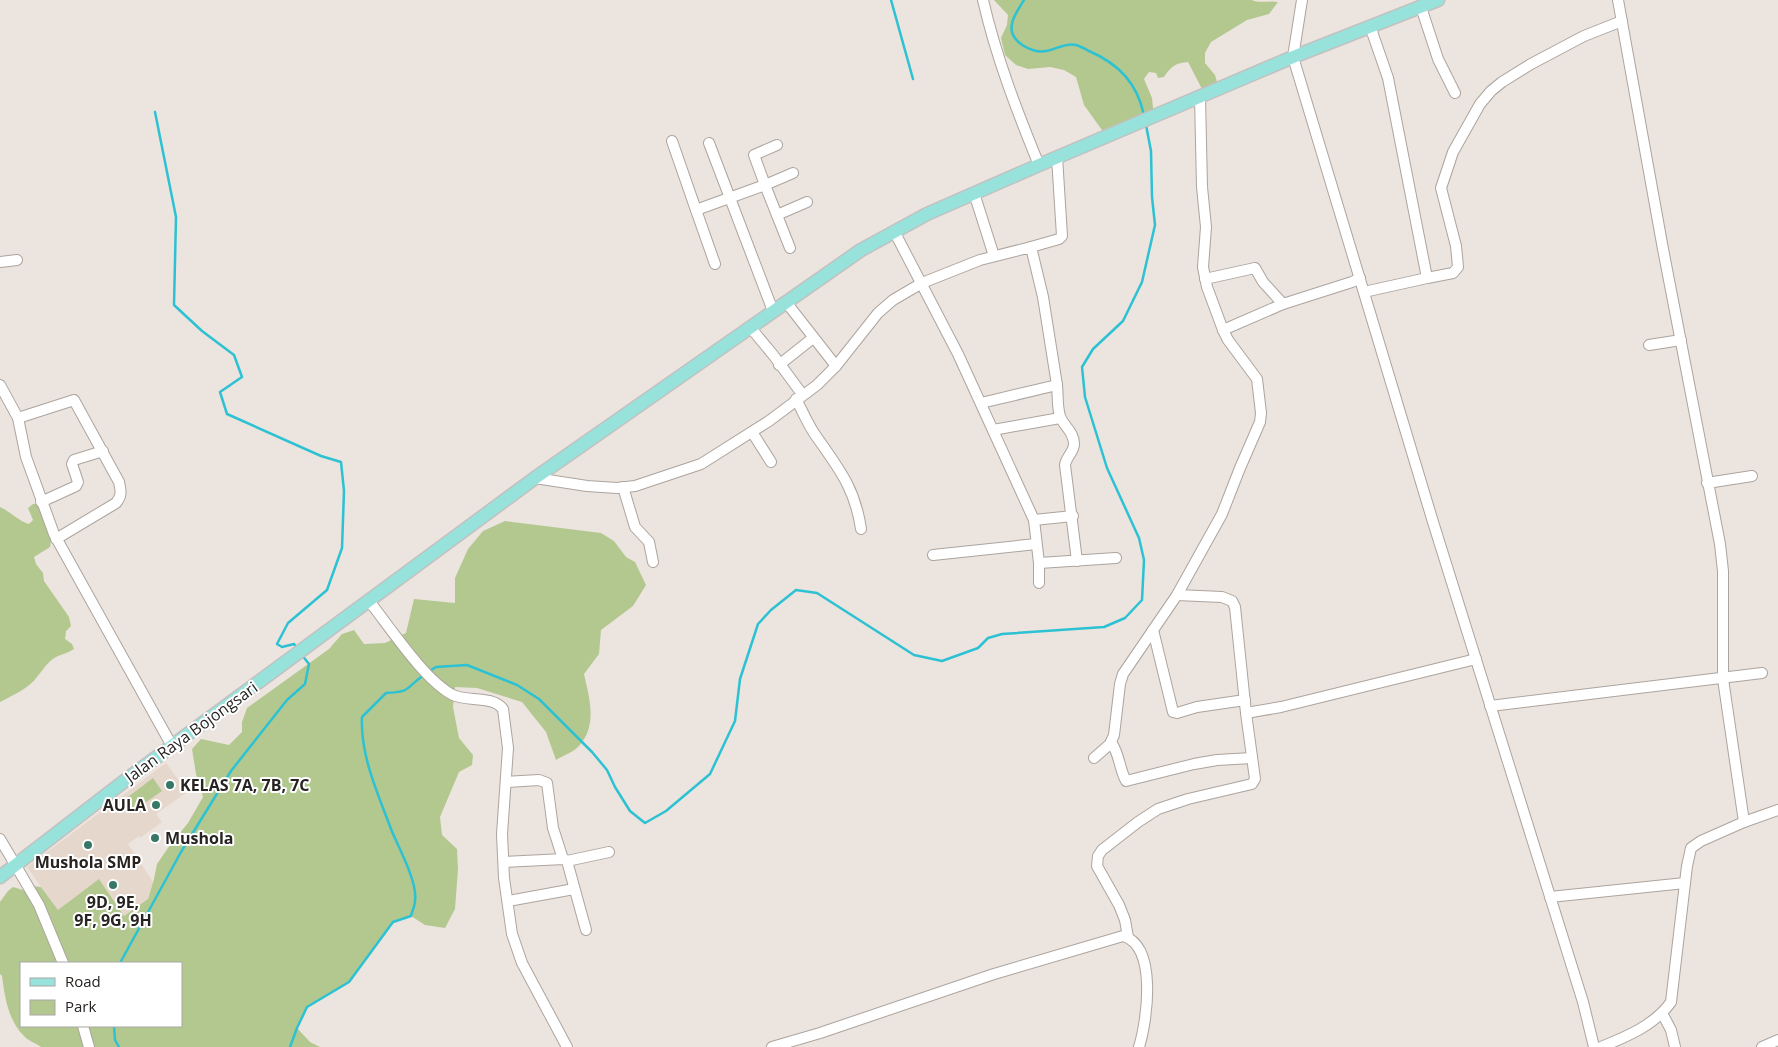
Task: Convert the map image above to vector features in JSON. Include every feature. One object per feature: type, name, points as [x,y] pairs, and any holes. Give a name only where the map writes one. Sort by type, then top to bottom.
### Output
[{"type":"main road","name":"Jalan Raya Bojongsari","points":[[0,877],[172,746],[535,478],[862,250],[926,214],[974,193],[1293,57],[1438,0]]},
{"type":"street","points":[[983,0],[1015,107],[1039,165]]},
{"type":"street","points":[[1302,0],[1293,57],[1490,706],[1583,1002],[1594,1047]]},
{"type":"street","points":[[1618,0],[1707,483],[1720,544],[1723,571],[1723,679],[1744,822]]},
{"type":"street","points":[[1421,7],[1438,59],[1455,93]]},
{"type":"street","points":[[1364,292],[1453,273],[1458,267],[1456,246],[1441,188],[1453,152],[1480,104],[1491,90],[1531,64],[1584,36],[1622,21]]},
{"type":"street","points":[[1370,26],[1388,78],[1427,278]]},
{"type":"street","points":[[1094,758],[1111,742],[1114,735],[1120,684],[1123,674],[1177,594],[1222,514],[1260,422],[1261,413],[1257,379],[1223,330],[1205,279],[1203,268],[1206,227],[1202,188],[1200,97]]},
{"type":"street","points":[[672,140],[715,264]]},
{"type":"street","points":[[709,144],[773,311]]},
{"type":"street","points":[[777,145],[754,155],[790,248]]},
{"type":"street","points":[[535,478],[587,486],[623,487],[643,484],[701,464],[769,421],[817,384],[836,366],[878,314],[893,300],[922,283],[994,256],[1031,248],[1059,239],[1062,236],[1057,157]]},
{"type":"street","points":[[696,210],[793,174]]},
{"type":"street","points":[[974,193],[994,256]]},
{"type":"street","points":[[778,215],[807,202]]},
{"type":"street","points":[[894,231],[958,354],[1034,520],[1039,563],[1039,583]]},
{"type":"street","points":[[1031,248],[1043,297],[1057,385],[1060,418],[1074,440],[1072,451],[1065,465],[1073,516],[1077,561]]},
{"type":"street","points":[[0,262],[17,260]]},
{"type":"street","points":[[1205,279],[1255,268],[1263,282],[1283,304]]},
{"type":"street","points":[[1223,330],[1283,304],[1360,278]]},
{"type":"street","points":[[786,302],[836,366]]},
{"type":"street","points":[[750,327],[779,364],[799,397],[808,423],[844,478],[856,504],[860,529]]},
{"type":"street","points":[[779,364],[813,338]]},
{"type":"street","points":[[1649,345],[1681,340]]},
{"type":"street","points":[[0,385],[18,418],[26,457],[56,539],[172,746]]},
{"type":"street","points":[[981,403],[1057,385]]},
{"type":"street","points":[[18,418],[74,400],[119,482],[120,498],[110,508],[56,539]]},
{"type":"street","points":[[993,430],[1060,418]]},
{"type":"street","points":[[752,432],[771,462]]},
{"type":"street","points":[[41,502],[76,486],[78,482],[72,464],[74,460],[103,451]]},
{"type":"street","points":[[1707,483],[1752,476]]},
{"type":"street","points":[[623,487],[636,527],[649,542],[653,562]]},
{"type":"street","points":[[1034,520],[1073,516]]},
{"type":"street","points":[[933,555],[1036,544]]},
{"type":"street","points":[[1039,563],[1116,558]]},
{"type":"street","points":[[1139,1047],[1148,996],[1148,978],[1143,958],[1137,947],[1128,937],[1125,920],[1119,905],[1097,866],[1098,856],[1102,850],[1158,809],[1188,799],[1252,784],[1255,779],[1234,603],[1228,598],[1222,597],[1177,594]]},
{"type":"street","points":[[369,600],[432,679],[453,695],[496,704],[503,709],[508,748],[502,834],[513,940],[522,963],[567,1047]]},
{"type":"street","points":[[1153,630],[1173,712],[1177,714],[1197,707],[1245,700]]},
{"type":"street","points":[[1246,713],[1282,707],[1476,659]]},
{"type":"street","points":[[1490,706],[1762,673]]},
{"type":"street","points":[[1111,742],[1120,759],[1120,766],[1125,780],[1128,781],[1144,775],[1194,764],[1218,760],[1252,758]]},
{"type":"street","points":[[506,782],[539,780],[547,783],[553,828],[565,860],[586,930]]},
{"type":"street","points":[[1601,1047],[1638,1029],[1662,1013],[1671,1002],[1687,866],[1693,846],[1744,822],[1778,810]]},
{"type":"street","points":[[0,839],[14,866],[39,905],[63,962]]},
{"type":"street","points":[[504,862],[565,860],[609,852]]},
{"type":"street","points":[[1550,897],[1685,883]]},
{"type":"street","points":[[508,901],[574,889]]},
{"type":"street","points":[[772,1047],[820,1033],[994,974],[1119,937],[1128,937]]},
{"type":"street","points":[[1662,1013],[1672,1030],[1674,1047]]},
{"type":"street","points":[[82,1027],[89,1047]]},
{"type":"street","points":[[1762,1047],[1778,1040]]},
{"type":"shaded area","points":[[166,763],[187,792],[156,814],[162,822],[128,844],[153,882],[148,899],[124,916],[58,910],[27,867]]},
{"type":"green space","points":[[994,0],[1252,0],[1258,2],[1278,2],[1269,14],[1247,20],[1211,42],[1205,53],[1205,63],[1215,75],[1217,82],[1211,86],[1202,89],[1188,62],[1174,66],[1164,77],[1158,78],[1156,73],[1149,72],[1144,79],[1152,98],[1154,117],[1107,137],[1084,105],[1076,77],[1064,70],[1050,67],[1028,69],[1016,65],[1005,55],[1001,38],[1007,25],[1008,15]]},
{"type":"green space","points":[[33,504],[37,504],[51,536],[50,547],[34,557],[36,564],[43,573],[44,581],[69,617],[71,626],[66,631],[65,639],[72,644],[74,649],[53,659],[30,685],[0,702],[0,507],[29,524],[33,520],[28,508]]},
{"type":"green space","points":[[505,521],[601,533],[614,541],[626,557],[635,562],[646,585],[633,606],[601,630],[599,654],[584,674],[591,713],[588,731],[584,740],[577,748],[556,760],[546,732],[522,702],[477,688],[455,687],[453,707],[459,738],[473,755],[472,765],[459,772],[440,817],[442,835],[457,849],[458,869],[455,909],[445,928],[425,925],[411,916],[393,922],[349,982],[307,1007],[297,1028],[310,1042],[320,1047],[41,1047],[26,1038],[11,1016],[0,974],[0,902],[8,891],[13,887],[26,891],[33,886],[41,887],[58,910],[99,879],[124,916],[148,899],[157,864],[188,823],[203,797],[196,774],[192,749],[201,739],[229,745],[242,732],[242,722],[247,708],[329,649],[342,634],[354,630],[364,644],[385,643],[406,633],[414,599],[455,603],[455,578],[468,549],[483,531]]},
{"type":"green space","points":[[153,778],[162,791],[132,812],[124,800]]},
{"type":"waterway","points":[[891,0],[913,79]]},
{"type":"waterway","points":[[1024,0],[1012,24],[1012,30],[1017,41],[1028,48],[1040,51],[1072,44],[1100,56],[1118,69],[1131,84],[1137,93],[1144,115]]},
{"type":"waterway","points":[[155,112],[176,217],[174,305],[202,331],[234,355],[242,377],[220,392],[227,414],[321,456],[341,462],[344,491],[342,548],[327,590],[288,623],[277,644],[282,647],[294,644],[297,648]]},
{"type":"waterway","points":[[428,672],[436,667],[467,665],[517,685],[539,699],[592,752],[607,770],[630,811],[645,823],[666,811],[710,774],[735,721],[740,679],[758,624],[771,610],[796,590],[817,593],[914,655],[942,661],[978,648],[988,638],[1002,634],[1104,627],[1125,618],[1142,600],[1144,560],[1139,538],[1107,468],[1085,397],[1082,367],[1093,349],[1123,321],[1142,282],[1155,225],[1151,151],[1146,125]]},
{"type":"waterway","points":[[121,962],[181,852],[231,771],[287,700],[305,684],[309,664],[301,654]]},
{"type":"waterway","points":[[290,1047],[307,1007],[349,982],[393,922],[411,916],[415,903],[413,884],[371,774],[364,746],[362,717],[386,693],[400,692],[424,675]]},
{"type":"waterway","points":[[114,1027],[115,1040],[119,1047]]},
{"type":"place","name":"KELAS 7A, 7B, 7C","points":[[170,785]]},
{"type":"place","name":"AULA","points":[[156,805]]},
{"type":"place","name":"Mushola","points":[[155,838]]},
{"type":"place","name":"Mushola SMP","points":[[88,845]]},
{"type":"place","name":"9D, 9E, 9F, 9G, 9H","points":[[113,885]]}]
